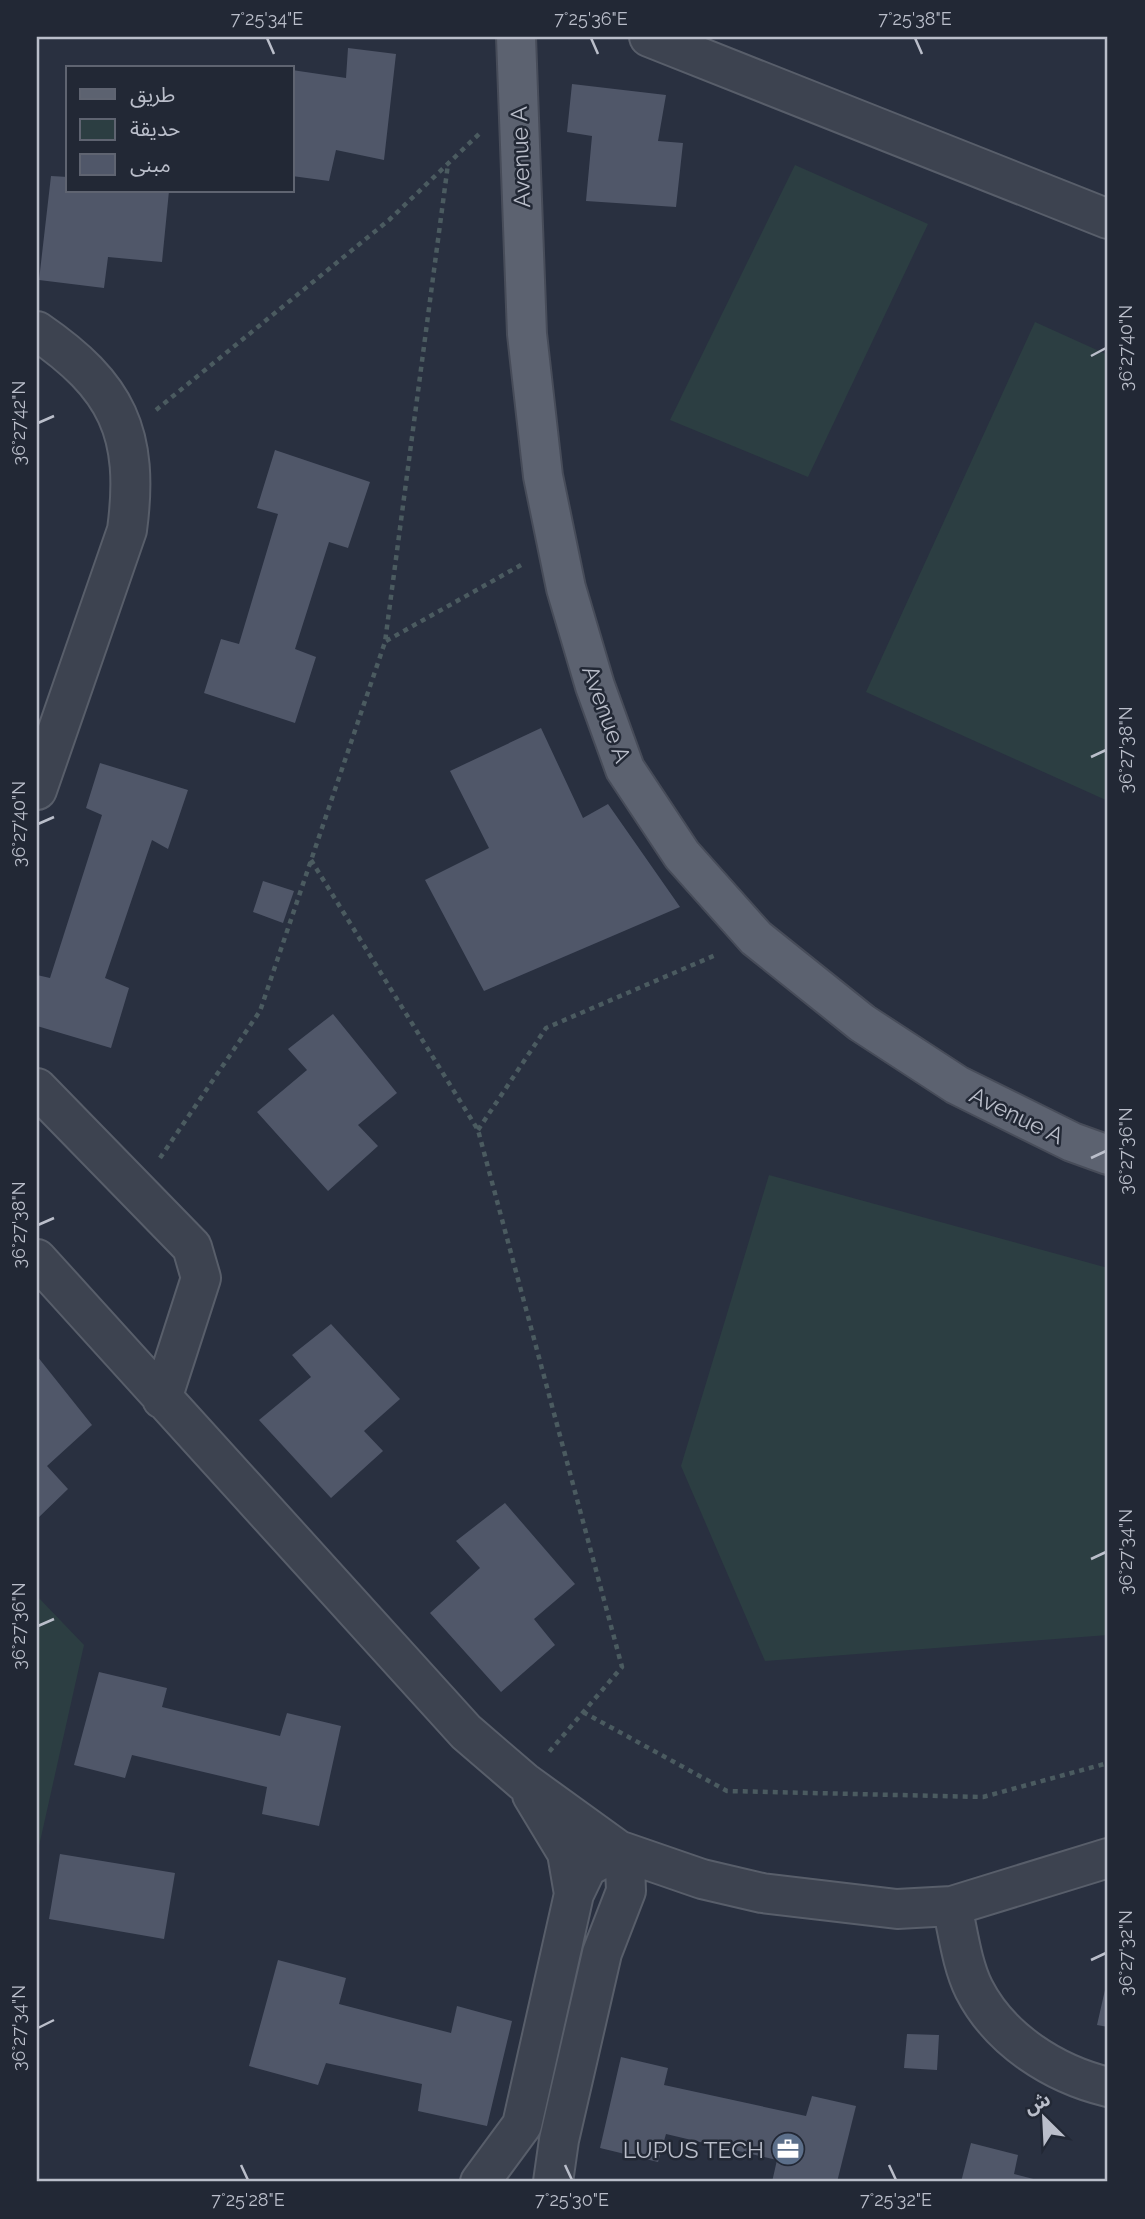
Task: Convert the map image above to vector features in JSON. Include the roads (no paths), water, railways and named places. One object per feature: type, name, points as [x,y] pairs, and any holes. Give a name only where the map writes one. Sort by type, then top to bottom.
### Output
[{"type":"main road","name":"Avenue A","points":[[516,37],[527,334],[543,476],[566,588],[595,686],[625,769],[682,855],[756,938],[862,1023],[957,1085],[1072,1142],[1108,1155]]},
{"type":"street","points":[[649,37],[1108,219]]},
{"type":"street","points":[[37,331],[98,382],[116,411],[131,449],[133,490],[127,530],[37,790]]},
{"type":"street","points":[[37,1088],[192,1247],[201,1278],[162,1399]]},
{"type":"street","points":[[37,1259],[402,1664],[467,1732],[524,1782],[618,1850],[702,1878],[762,1893],[828,1903],[897,1909],[952,1906],[1108,1858]]},
{"type":"street","points":[[524,1782],[567,1853],[573,1894]]},
{"type":"street","points":[[480,2182],[522,2125],[573,1894],[587,1867],[618,1850]]},
{"type":"street","points":[[553,2182],[559,2140],[601,1953],[626,1891],[625,1866],[618,1850]]},
{"type":"street","points":[[618,1912],[663,1886],[702,1878]]},
{"type":"street","points":[[952,1906],[973,1987],[998,2026],[1036,2057],[1089,2083],[1108,2087]]},
{"type":"place","name":"LUPUS TECH","points":[[788,2149]]}]
